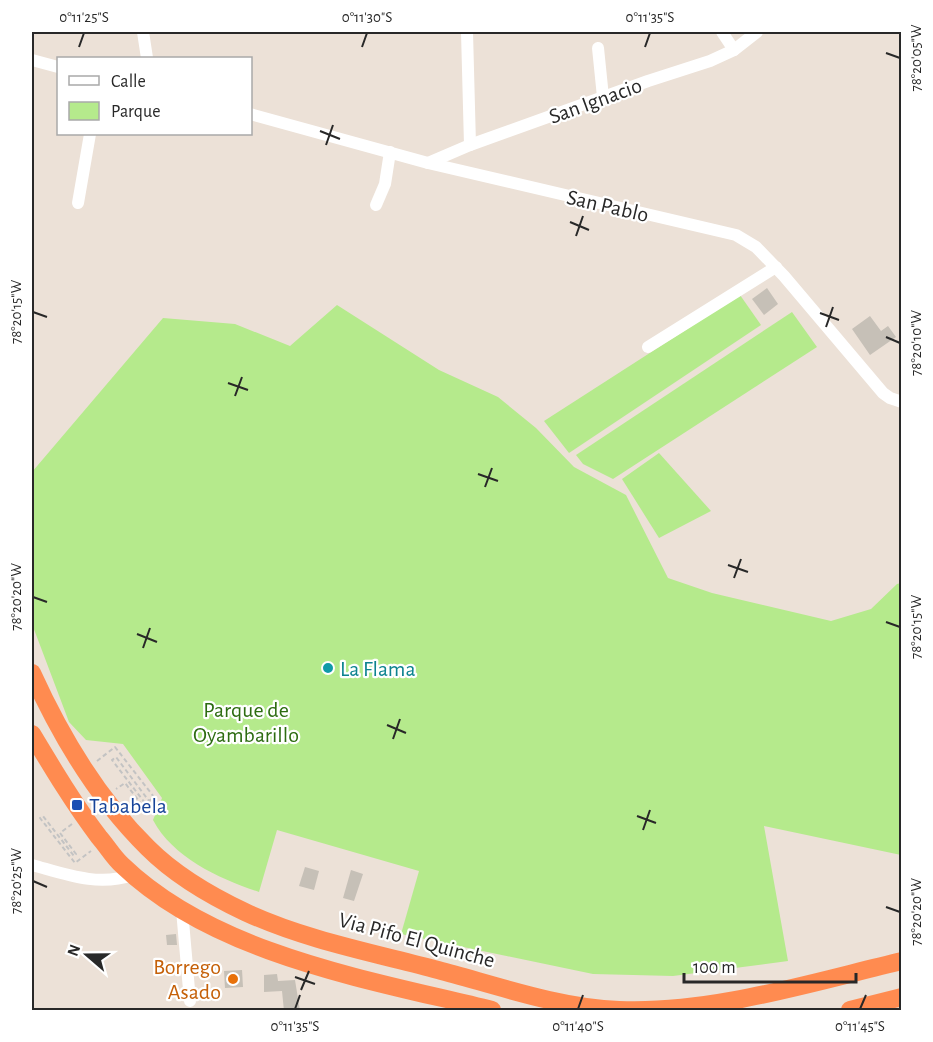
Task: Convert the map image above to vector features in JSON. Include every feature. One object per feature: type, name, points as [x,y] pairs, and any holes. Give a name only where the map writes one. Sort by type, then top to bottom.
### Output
[{"type":"highway","name":"Via Pifo El Quinche","points":[[32,673],[65,738],[99,792],[149,850],[183,877],[246,913],[293,930],[558,1001],[618,1010],[670,1009],[778,991],[902,961]]},
{"type":"highway","points":[[32,734],[83,815],[120,864],[148,889],[182,910],[236,938],[302,962],[492,1011]]},
{"type":"highway","points":[[850,1011],[902,997]]},
{"type":"street","points":[[143,32],[147,57]]},
{"type":"street","points":[[467,32],[470,145]]},
{"type":"street","points":[[722,32],[734,50]]},
{"type":"street","name":"San Ignacio","points":[[428,163],[470,145],[603,97],[710,62],[734,50],[757,32]]},
{"type":"street","points":[[598,48],[603,97]]},
{"type":"street","points":[[32,60],[57,67]]},
{"type":"street","name":"San Pablo","points":[[252,115],[428,163],[736,236],[756,247],[776,267],[884,393],[902,402]]},
{"type":"street","points":[[78,203],[90,135]]},
{"type":"street","points":[[376,204],[385,184],[390,152]]},
{"type":"street","points":[[648,347],[776,267]]},
{"type":"street","points":[[32,865],[101,881],[112,881],[132,874]]},
{"type":"street","points":[[182,910],[190,1001]]},
{"type":"path","points":[[86,770],[115,747],[154,797],[149,801],[116,757],[112,759],[145,803],[142,806],[125,783]]},
{"type":"path","points":[[60,833],[76,854],[74,856],[43,816],[40,818],[75,863],[103,841]]},
{"type":"green space","points":[[740,295],[761,325],[569,453],[544,421]]},
{"type":"green space","name":"Parque de Oyambarillo","points":[[337,305],[439,370],[498,397],[536,428],[574,467],[626,495],[668,578],[712,593],[831,621],[871,609],[897,584],[901,583],[901,855],[764,826],[788,961],[673,976],[593,974],[401,934],[419,871],[277,830],[259,892],[214,874],[185,856],[162,833],[153,820],[162,798],[123,744],[86,740],[69,722],[32,624],[32,472],[163,318],[235,324],[290,346]]},
{"type":"green space","points":[[792,312],[817,347],[613,479],[583,464],[576,455]]},
{"type":"green space","points":[[659,453],[711,511],[659,538],[622,479]]},
{"type":"building","points":[[767,288],[778,304],[764,315],[752,299]]},
{"type":"building","points":[[870,316],[881,331],[888,326],[896,337],[870,355],[852,329]]},
{"type":"building","points":[[305,867],[319,871],[314,890],[299,886]]},
{"type":"building","points":[[351,870],[363,874],[354,901],[343,898]]},
{"type":"building","points":[[176,934],[177,945],[167,945],[166,935]]},
{"type":"building","name":"Borrego Asado","points":[[242,970],[243,987],[225,988],[224,971]]},
{"type":"building","points":[[277,974],[278,981],[295,980],[300,1011],[284,1011],[282,991],[264,992],[264,975]]},
{"type":"place","name":"La Flama","points":[[328,668]]},
{"type":"place","name":"Tababela","points":[[77,805]]},
{"type":"place","name":"Borrego Asado","points":[[233,979]]}]
